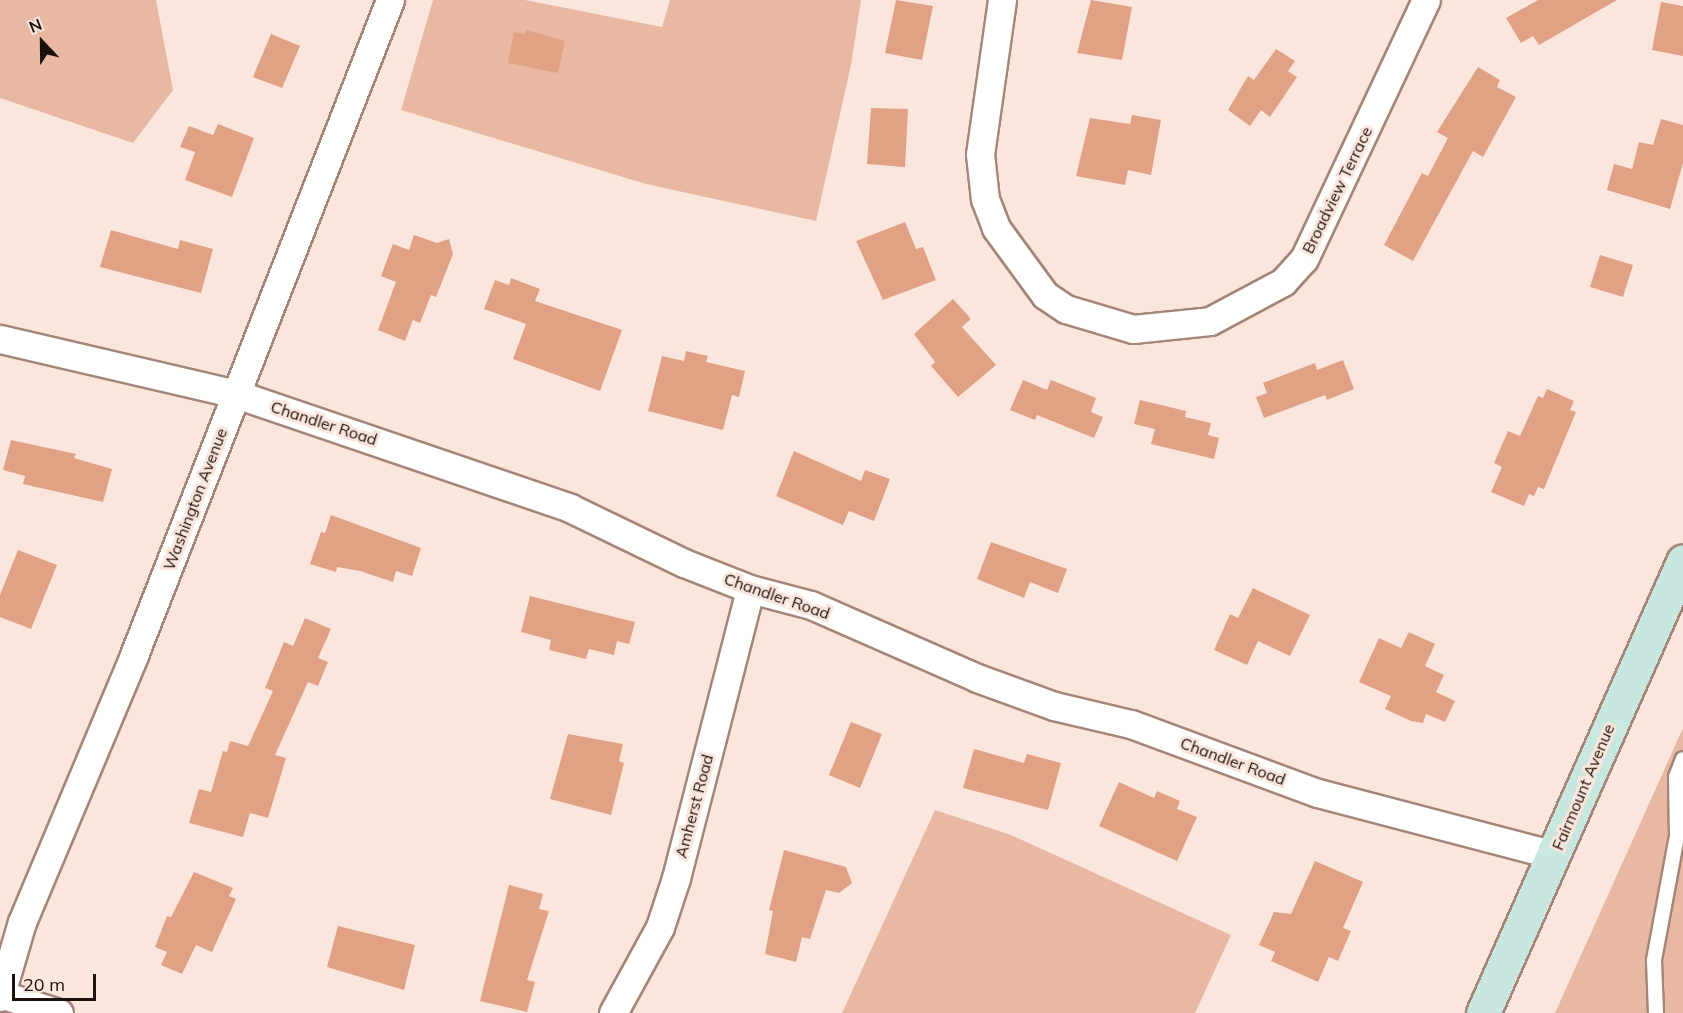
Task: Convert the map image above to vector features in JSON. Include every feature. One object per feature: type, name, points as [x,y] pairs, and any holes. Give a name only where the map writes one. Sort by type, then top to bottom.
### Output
[{"type":"main road","name":"Fairmount Avenue","points":[[1483,1013],[1555,855],[1683,561]]},
{"type":"street","name":"Washington Avenue","points":[[0,995],[22,922],[134,655],[390,0]]},
{"type":"street","name":"Broadview Terrace","points":[[1002,0],[980,154],[985,199],[996,228],[1045,295],[1093,319],[1133,329],[1210,321],[1282,282],[1297,267],[1320,231],[1426,0]]},
{"type":"street","name":"Chandler Road","points":[[0,339],[236,394],[570,508],[684,563],[750,589],[811,605],[977,678],[1054,706],[1131,724],[1318,793],[1555,855]]},
{"type":"street","name":"Amherst Road","points":[[613,1013],[660,927],[676,878],[750,589]]},
{"type":"street","points":[[0,995],[59,1013]]},
{"type":"lane","points":[[1656,1013],[1654,960],[1677,836],[1676,777],[1683,759]]},
{"type":"shaded area","points":[[0,0],[156,0],[173,90],[133,143],[0,98]]},
{"type":"shaded area","points":[[433,0],[525,0],[662,27],[670,0],[861,0],[851,65],[816,221],[646,184],[401,110]]},
{"type":"shaded area","points":[[1683,728],[1683,1013],[1555,1013]]},
{"type":"shaded area","points":[[935,810],[1011,835],[1231,935],[1195,1013],[842,1013]]},
{"type":"building","points":[[896,0],[933,6],[922,60],[885,53]]},
{"type":"building","points":[[1091,0],[1132,7],[1122,60],[1077,53]]},
{"type":"building","points":[[1538,0],[1617,0],[1539,45],[1533,36],[1521,43],[1506,18]]},
{"type":"building","points":[[1661,2],[1683,6],[1683,56],[1652,50]]},
{"type":"building","points":[[526,30],[565,41],[558,73],[508,63],[514,32],[525,34]]},
{"type":"building","points":[[271,34],[300,46],[282,88],[253,77]]},
{"type":"building","points":[[1276,49],[1295,61],[1288,71],[1297,77],[1270,117],[1261,110],[1250,126],[1228,110],[1248,76],[1254,80]]},
{"type":"building","points":[[1478,67],[1500,80],[1497,87],[1516,97],[1483,157],[1473,151],[1413,261],[1384,245],[1422,173],[1428,176],[1448,138],[1437,132]]},
{"type":"building","points":[[871,108],[908,109],[905,167],[867,164]]},
{"type":"building","points":[[1132,115],[1161,120],[1151,175],[1128,170],[1125,185],[1076,176],[1090,118],[1130,124]]},
{"type":"building","points":[[1661,119],[1683,125],[1683,163],[1670,209],[1607,190],[1614,164],[1632,169],[1639,142],[1653,145]]},
{"type":"building","points":[[218,124],[254,138],[232,197],[185,180],[195,152],[180,147],[189,126],[213,135]]},
{"type":"building","points":[[905,222],[916,249],[923,247],[936,280],[883,300],[856,241]]},
{"type":"building","points":[[111,230],[178,249],[180,240],[213,249],[201,293],[100,267]]},
{"type":"building","points":[[414,235],[437,243],[449,239],[453,254],[436,297],[431,295],[420,323],[413,320],[405,341],[378,330],[396,282],[381,276],[393,244],[409,250]]},
{"type":"building","points":[[1600,255],[1633,265],[1623,297],[1590,287]]},
{"type":"building","points":[[511,278],[540,289],[535,301],[622,330],[600,391],[513,359],[526,324],[484,309],[495,280],[509,285]]},
{"type":"building","points":[[953,299],[971,319],[962,327],[996,365],[958,397],[931,366],[935,362],[914,334]]},
{"type":"building","points":[[686,351],[708,356],[706,362],[745,371],[739,397],[732,395],[723,430],[648,411],[662,356],[684,361]]},
{"type":"building","points":[[1343,360],[1354,389],[1327,400],[1325,395],[1264,418],[1256,397],[1267,393],[1263,383],[1315,363],[1317,370]]},
{"type":"building","points":[[1023,380],[1047,390],[1051,380],[1096,398],[1091,412],[1103,417],[1094,438],[1037,415],[1035,420],[1010,410]]},
{"type":"building","points":[[1547,389],[1574,401],[1570,410],[1576,412],[1544,489],[1538,487],[1534,496],[1529,494],[1524,506],[1491,492],[1502,467],[1494,463],[1508,431],[1520,436],[1538,396],[1543,398]]},
{"type":"building","points":[[1140,400],[1186,411],[1185,417],[1211,423],[1208,435],[1219,438],[1214,459],[1151,444],[1155,429],[1134,424]]},
{"type":"building","points":[[11,440],[76,454],[74,458],[112,469],[103,502],[23,484],[25,476],[3,470]]},
{"type":"building","points":[[794,451],[861,481],[865,470],[890,479],[874,521],[849,511],[843,525],[776,496]]},
{"type":"building","points":[[331,515],[421,548],[412,576],[396,571],[393,582],[360,571],[337,567],[336,572],[310,564],[321,532],[325,533]]},
{"type":"building","points":[[991,542],[1067,569],[1058,593],[1030,582],[1024,598],[977,579]]},
{"type":"building","points":[[18,550],[57,565],[31,629],[0,617],[0,595]]},
{"type":"building","points":[[1253,588],[1310,615],[1290,656],[1258,641],[1247,665],[1214,650],[1230,614],[1238,618]]},
{"type":"building","points":[[530,596],[635,622],[629,644],[617,641],[614,655],[589,649],[586,659],[549,650],[551,640],[521,632]]},
{"type":"building","points":[[305,618],[331,629],[318,658],[328,662],[318,686],[308,682],[275,755],[286,758],[268,818],[250,813],[243,837],[189,823],[199,789],[211,792],[223,751],[227,752],[230,741],[248,746],[273,691],[265,688],[284,642],[293,646]]},
{"type":"building","points":[[1409,632],[1435,644],[1425,666],[1444,675],[1436,692],[1455,701],[1445,722],[1426,714],[1423,723],[1411,721],[1385,709],[1391,696],[1359,682],[1379,638],[1401,648]]},
{"type":"building","points":[[851,722],[882,734],[860,788],[829,775]]},
{"type":"building","points":[[568,734],[623,744],[619,761],[624,763],[611,815],[550,799]]},
{"type":"building","points":[[974,749],[1024,763],[1027,754],[1061,763],[1048,810],[963,788]]},
{"type":"building","points":[[1119,782],[1154,798],[1157,791],[1180,801],[1177,809],[1197,817],[1177,861],[1099,826]]},
{"type":"building","points":[[784,850],[846,867],[852,883],[839,893],[826,890],[810,939],[802,937],[796,962],[765,954],[773,911],[769,910]]},
{"type":"building","points":[[1315,861],[1363,882],[1343,928],[1351,931],[1338,961],[1329,957],[1318,982],[1271,961],[1275,952],[1259,945],[1274,912],[1291,914]]},
{"type":"building","points":[[194,872],[233,888],[229,896],[236,899],[212,952],[196,945],[182,974],[161,965],[167,952],[155,947],[167,916],[171,917]]},
{"type":"building","points":[[509,885],[543,894],[539,909],[549,911],[527,980],[535,982],[527,1012],[480,1001]]},
{"type":"building","points":[[338,926],[415,945],[404,990],[327,967]]}]
